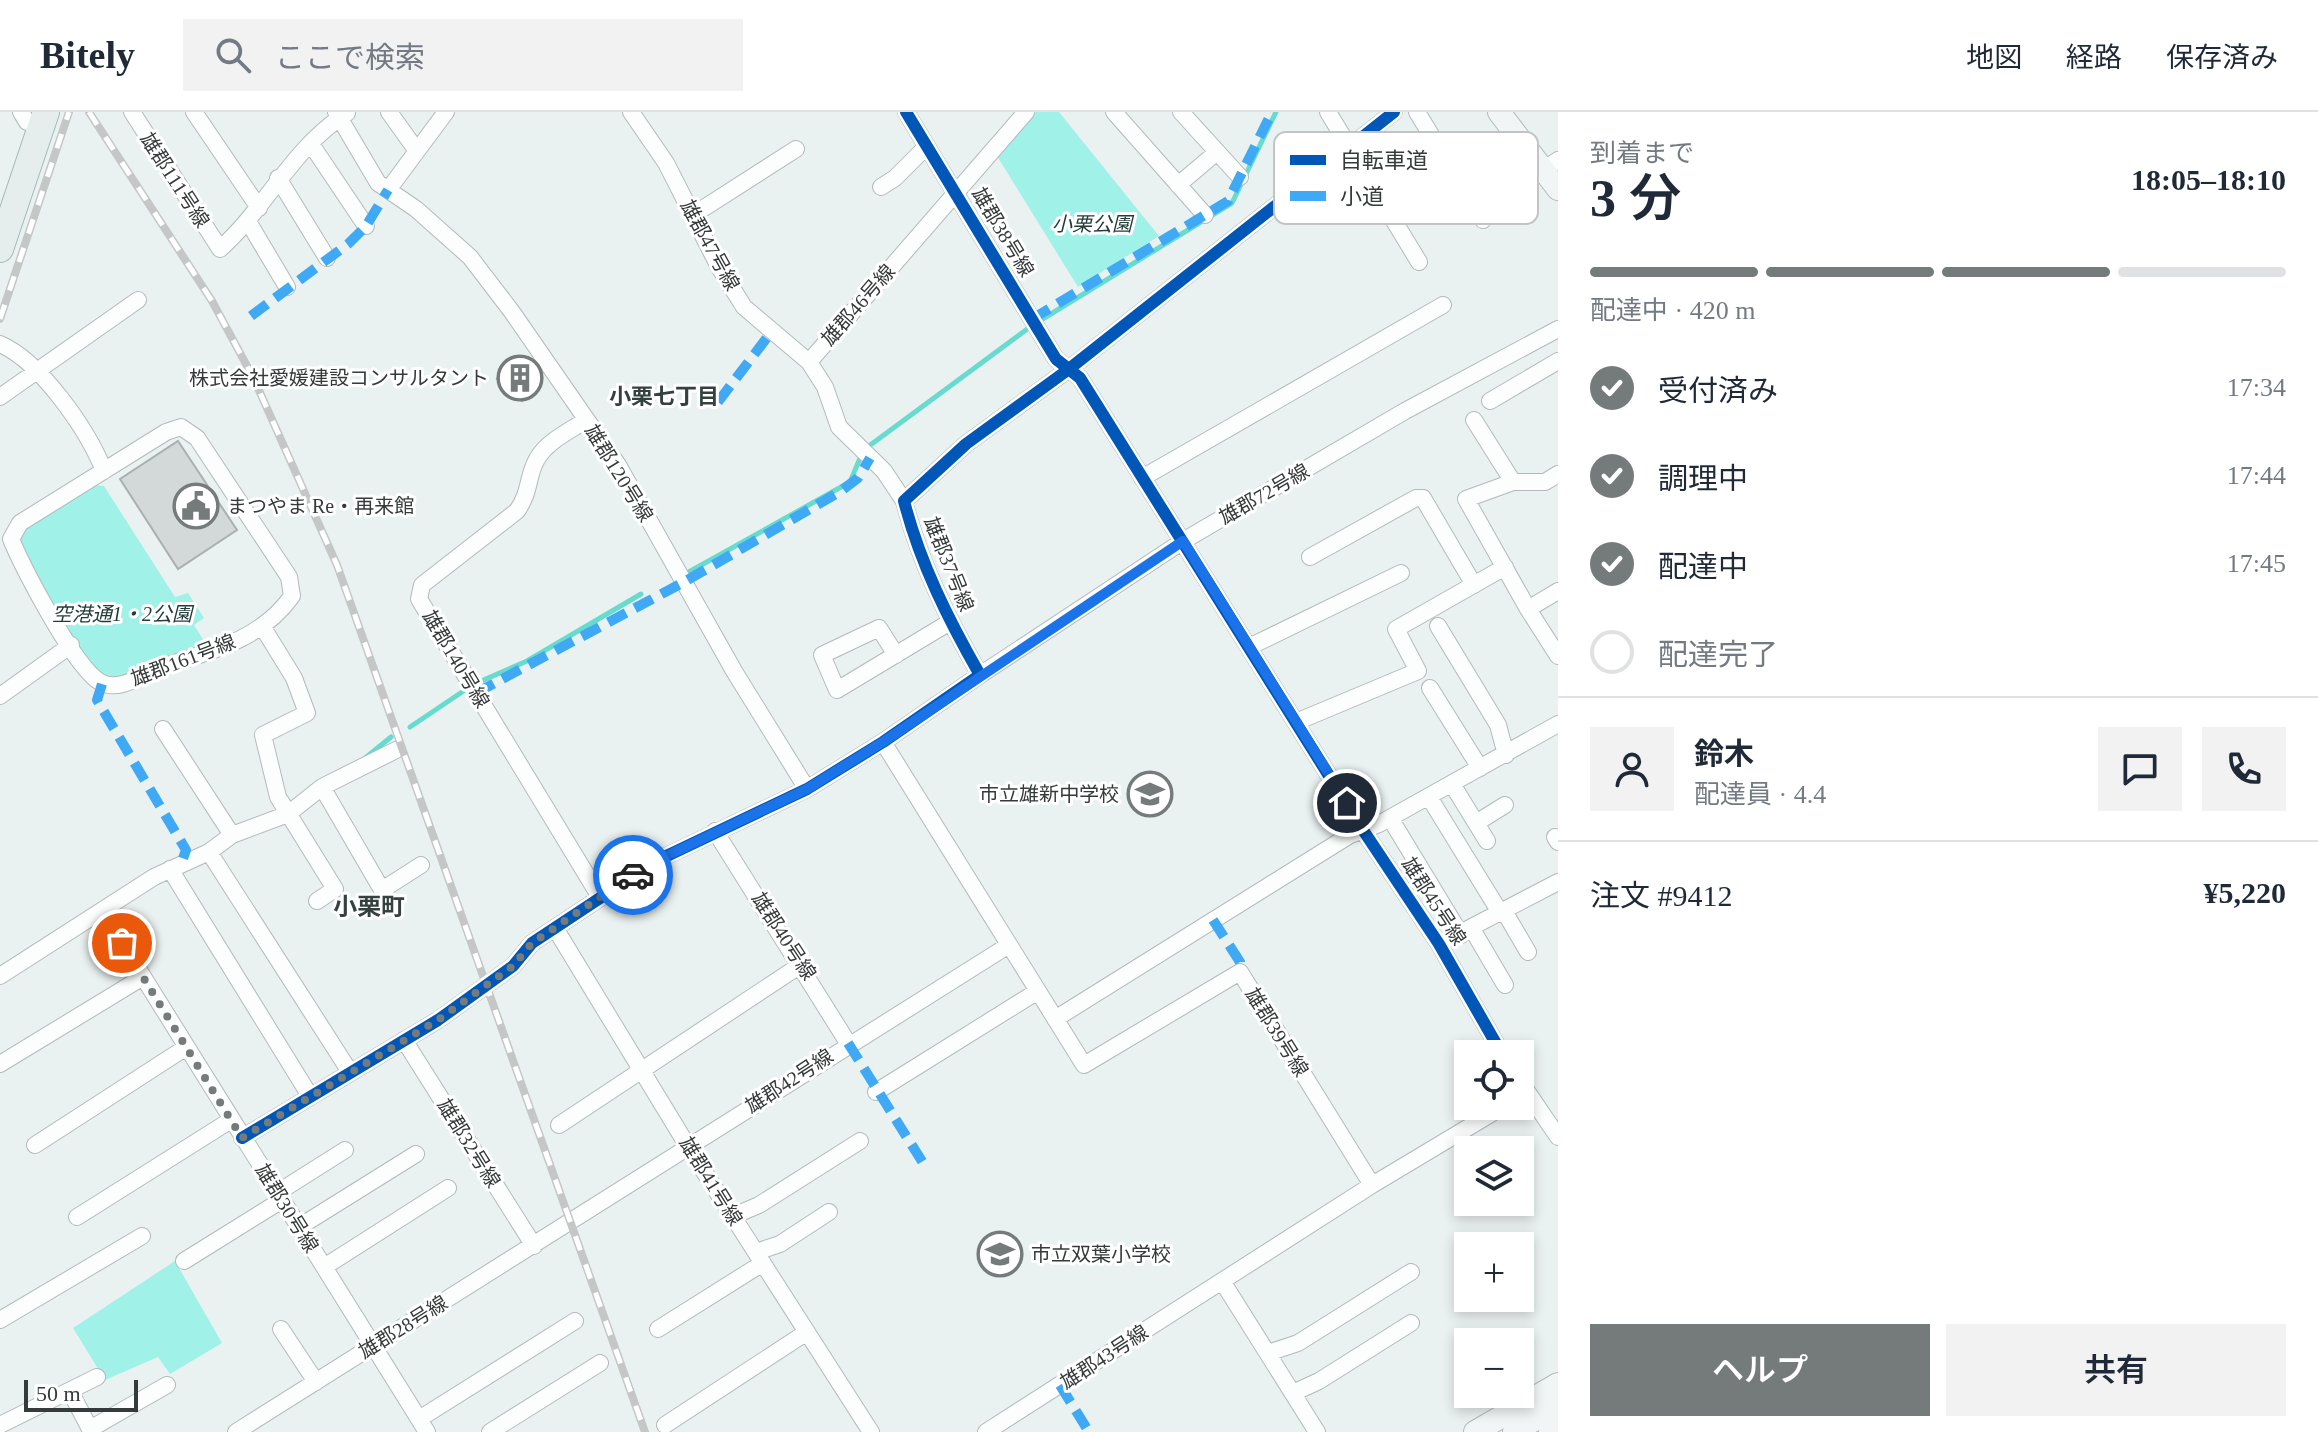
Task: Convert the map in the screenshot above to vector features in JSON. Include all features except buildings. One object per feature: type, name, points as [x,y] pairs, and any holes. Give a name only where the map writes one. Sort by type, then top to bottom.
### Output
[{"type":"main road","points":[[0,200],[33,118]]},
{"type":"main road","points":[[0,249],[33,118]]},
{"type":"street","name":"雄郡111号線","points":[[132,112],[220,249],[254,216],[278,178],[341,114]]},
{"type":"street","points":[[194,112],[254,216],[287,287]]},
{"type":"street","points":[[389,112],[417,151]]},
{"type":"street","points":[[388,190],[446,112]]},
{"type":"street","name":"雄郡47号線","points":[[631,112],[666,163],[744,307],[809,362]]},
{"type":"street","name":"雄郡38号線","points":[[906,112],[1056,359],[1069,369]]},
{"type":"street","name":"雄郡46号線","points":[[904,501],[884,471],[839,427],[825,387],[809,362],[1026,112]]},
{"type":"street","points":[[1114,112],[1205,215]]},
{"type":"street","points":[[1181,112],[1240,177]]},
{"type":"street","points":[[1328,112],[1341,132]]},
{"type":"street","name":"雄郡37号線","points":[[1369,132],[1394,112]]},
{"type":"street","points":[[1417,112],[1429,132]]},
{"type":"street","points":[[1499,112],[1519,132]]},
{"type":"street","name":"雄郡120号線","points":[[341,114],[378,183],[416,209],[470,257],[618,465],[734,671],[807,789]]},
{"type":"street","points":[[311,144],[366,226]]},
{"type":"street","points":[[881,187],[895,178],[927,146]]},
{"type":"street","points":[[693,215],[796,149]]},
{"type":"street","points":[[1178,185],[1217,152]]},
{"type":"street","points":[[1551,164],[1558,189]]},
{"type":"street","points":[[278,178],[327,258]]},
{"type":"street","name":"雄郡37号線","points":[[980,675],[950,622],[925,567],[904,501],[966,444],[1069,369],[1274,208]]},
{"type":"street","points":[[1397,224],[1419,262]]},
{"type":"street","points":[[0,397],[138,300]]},
{"type":"street","points":[[1142,478],[1443,305]]},
{"type":"street","name":"雄郡72号線","points":[[980,675],[1183,541],[1405,411],[1558,329]]},
{"type":"street","points":[[0,344],[40,369],[104,471]]},
{"type":"street","points":[[1490,401],[1558,361]]},
{"type":"street","name":"雄郡45号線","points":[[1069,369],[1080,378],[1363,830],[1439,944],[1494,1040]]},
{"type":"street","name":"雄郡140号線","points":[[586,420],[551,444],[536,460],[528,496],[517,511],[422,585],[419,599],[600,897]]},
{"type":"street","points":[[1474,420],[1513,482]]},
{"type":"street","name":"雄郡161号線","points":[[181,427],[197,438],[289,577],[292,596],[279,615],[217,652],[162,667],[117,686],[102,684],[87,673],[29,581],[11,539],[20,523],[166,432],[181,427]]},
{"type":"street","points":[[1558,474],[1545,482],[1513,482],[1466,499],[1558,656]]},
{"type":"street","points":[[1310,557],[1416,498],[1423,498],[1474,585]]},
{"type":"street","points":[[0,522],[11,539]]},
{"type":"street","points":[[1296,722],[1418,671],[1396,629],[1505,567]]},
{"type":"street","points":[[1249,647],[1401,573]]},
{"type":"street","points":[[1528,609],[1558,591]]},
{"type":"street","points":[[896,655],[950,622]]},
{"type":"street","points":[[262,626],[294,678],[307,713],[263,735],[278,797],[335,889],[317,901]]},
{"type":"street","points":[[1438,626],[1498,725],[1506,755]]},
{"type":"street","points":[[0,696],[71,645]]},
{"type":"street","points":[[242,1138],[404,1040],[485,985],[555,928],[656,861],[807,789],[883,742],[980,675]]},
{"type":"street","points":[[1430,688],[1480,768]]},
{"type":"street","points":[[1055,1019],[1350,835],[1390,818],[1558,724]]},
{"type":"street","points":[[163,729],[232,835]]},
{"type":"street","name":"雄郡39号線","points":[[883,742],[1084,1065],[1240,972],[1372,1185]]},
{"type":"street","points":[[0,976],[170,869],[209,852],[232,835],[288,814],[322,787],[396,750]]},
{"type":"street","points":[[1452,784],[1487,841]]},
{"type":"street","points":[[322,787],[382,890],[421,865]]},
{"type":"street","points":[[1429,797],[1528,952]]},
{"type":"street","points":[[1476,823],[1505,805]]},
{"type":"street","points":[[1390,818],[1505,985]]},
{"type":"street","name":"雄郡40号線","points":[[715,831],[802,964],[848,1043]]},
{"type":"street","points":[[209,852],[350,1072]]},
{"type":"street","points":[[170,869],[310,1096]]},
{"type":"street","points":[[1439,944],[1558,882]]},
{"type":"street","name":"雄郡41号線","points":[[555,928],[687,1145],[871,1432]]},
{"type":"street","name":"雄郡30号線","points":[[122,943],[423,1426]]},
{"type":"street","name":"雄郡42号線","points":[[571,1223],[687,1145],[1009,945]]},
{"type":"street","points":[[559,1125],[802,964]]},
{"type":"street","points":[[0,1064],[143,977]]},
{"type":"street","points":[[876,1092],[1038,991]]},
{"type":"street","name":"雄郡32号線","points":[[404,1040],[534,1246]]},
{"type":"street","points":[[35,1145],[185,1048]]},
{"type":"street","points":[[1534,1104],[1558,1137]]},
{"type":"street","points":[[77,1217],[231,1120]]},
{"type":"street","points":[[1317,1432],[1222,1281],[1481,1120]]},
{"type":"street","points":[[733,1216],[759,1205],[860,1141]]},
{"type":"street","points":[[184,1261],[345,1150]]},
{"type":"street","points":[[299,1227],[416,1154]]},
{"type":"street","points":[[324,1267],[448,1188]]},
{"type":"street","points":[[658,1329],[829,1212]]},
{"type":"street","name":"雄郡28号線","points":[[236,1432],[571,1223]]},
{"type":"street","points":[[0,1320],[142,1236]]},
{"type":"street","points":[[1268,1353],[1298,1343],[1391,1277],[1411,1272]]},
{"type":"street","name":"雄郡43号線","points":[[986,1432],[1222,1281]]},
{"type":"street","points":[[423,1426],[575,1321]]},
{"type":"street","points":[[1293,1393],[1368,1343],[1411,1323]]},
{"type":"street","points":[[281,1329],[316,1382]]},
{"type":"street","points":[[665,1425],[807,1332]]},
{"type":"street","points":[[490,1432],[600,1363]]},
{"type":"street","points":[[0,1425],[97,1377]]},
{"type":"street","points":[[1475,1432],[1558,1384]]},
{"type":"street","points":[[70,1391],[90,1429],[167,1385]]},
{"type":"street","points":[[1514,1432],[1558,1406]]},
{"type":"street","points":[[1550,1432],[1558,1427]]},
{"type":"green space","name":"小栗公園","points":[[1036,112],[1059,112],[1159,236],[1078,287],[997,156]]},
{"type":"green space","name":"空港通1・2公園","points":[[95,485],[104,486],[175,597],[188,593],[204,618],[194,625],[209,649],[116,680],[95,673],[50,603],[20,540],[26,528]]},
{"type":"green space","points":[[175,1261],[222,1343],[170,1374],[158,1357],[105,1380],[73,1328]]},
{"type":"waterway","points":[[1041,320],[1232,203],[1276,112]]},
{"type":"waterway","points":[[869,446],[1030,327]]},
{"type":"waterway","points":[[687,573],[850,482],[861,456]]},
{"type":"waterway","points":[[479,682],[527,661],[641,594]]},
{"type":"waterway","points":[[410,727],[468,688]]},
{"type":"waterway","points":[[364,759],[391,737]]},
{"type":"railway","points":[[0,319],[69,112]]},
{"type":"railway","points":[[89,112],[212,301],[253,377],[337,565],[645,1432]]},
{"type":"marked path","points":[[1032,319],[1228,201],[1272,112]]},
{"type":"marked path","points":[[251,316],[348,244],[366,226],[388,190]]},
{"type":"marked path","points":[[718,402],[772,331]]},
{"type":"marked path","points":[[476,693],[684,582],[841,491],[858,478],[870,458]]},
{"type":"marked path","points":[[102,684],[97,700],[186,850],[181,864]]},
{"type":"marked path","points":[[1213,920],[1240,962],[1240,972]]},
{"type":"marked path","points":[[848,1043],[923,1163]]},
{"type":"marked path","points":[[1060,1385],[1089,1432]]},
{"type":"cycle path","points":[[906,112],[1056,359],[1080,378],[1363,830],[1439,944],[1494,1040]]},
{"type":"cycle path","points":[[1369,132],[1394,112]]},
{"type":"cycle path","points":[[242,1138],[438,1020],[513,966],[532,943],[656,861],[807,789],[883,742],[980,675],[936,590],[904,501],[966,444],[1069,369],[1274,207]]},
{"type":"way so far","points":[[122,943],[242,1138],[438,1020],[513,966],[532,943],[633,875]]},
{"type":"place","name":"株式会社愛媛建設コンサルタント","points":[[520,378]]},
{"type":"place","name":"まつやま Re・再来館","points":[[196,506]]},
{"type":"place","name":"市立雄新中学校","points":[[1150,794]]},
{"type":"place","name":"市立双葉小学校","points":[[1000,1254]]},
{"type":"district","name":"小栗七丁目","points":[[664,396]]},
{"type":"district","name":"小栗町","points":[[369,907]]},
{"type":"route","points":[[633,875],[715,831],[807,789],[883,742],[1183,541],[1347,803]]}]
